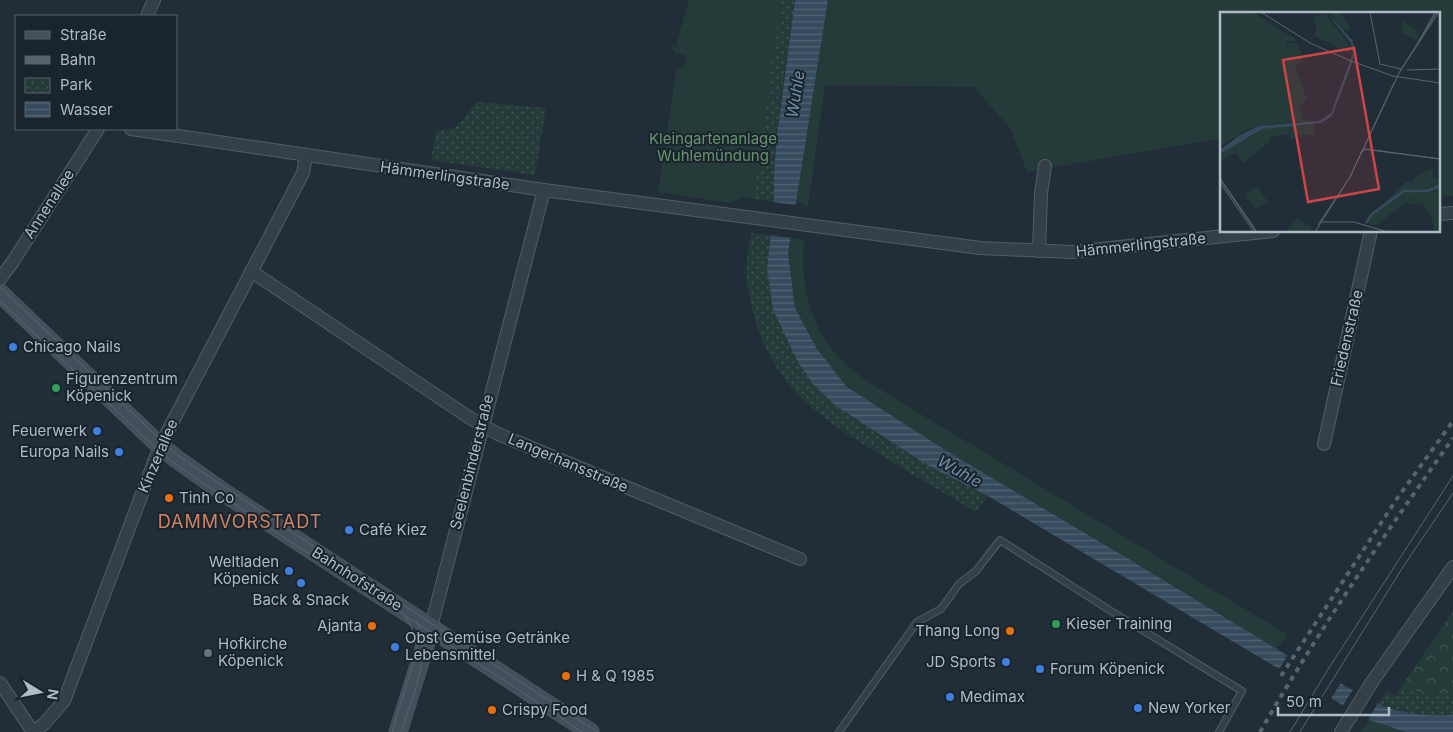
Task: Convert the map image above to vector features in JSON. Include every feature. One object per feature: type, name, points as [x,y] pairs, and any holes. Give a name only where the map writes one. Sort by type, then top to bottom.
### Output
[{"type":"main road","name":"Bahnhofstraße","points":[[0,293],[160,446],[178,460],[226,494],[590,732]]},
{"type":"main road","name":"Seelenbinderstraße","points":[[398,732],[431,627]]},
{"type":"street","points":[[148,15],[154,0]]},
{"type":"street","name":"Annenallee","points":[[0,279],[97,130]]},
{"type":"street","name":"Hämmerlingstraße","points":[[138,130],[712,214],[760,218],[972,247],[1072,252],[1263,232]]},
{"type":"street","name":"Kinzerallee","points":[[33,732],[44,724],[64,700],[160,446],[303,172],[306,155]]},
{"type":"street","points":[[1039,251],[1041,193],[1045,166]]},
{"type":"street","name":"Seelenbinderstraße","points":[[431,627],[544,190]]},
{"type":"street","points":[[1440,214],[1453,213]]},
{"type":"street","name":"Friedenstraße","points":[[1324,444],[1371,232]]},
{"type":"street","name":"Langerhansstraße","points":[[251,271],[498,434],[800,559]]},
{"type":"street","points":[[1343,728],[1372,682],[1453,567]]},
{"type":"street","points":[[0,683],[33,732]]},
{"type":"lane","points":[[839,732],[917,622],[941,608],[959,584],[976,571],[1000,540],[1242,691],[1219,732]]},
{"type":"green space","name":"Kleingartenanlage Wuhlemündung","points":[[689,0],[783,0],[756,199],[744,197],[730,203],[658,192],[676,71],[684,66],[686,56],[675,53],[670,44],[676,46]]},
{"type":"green space","points":[[781,0],[795,0],[778,126],[774,202],[754,199]]},
{"type":"green space","points":[[828,0],[1453,0],[1453,196],[1440,197],[1440,12],[1220,12],[1220,138],[1027,172],[1010,128],[974,87],[825,85],[808,207],[795,201]]},
{"type":"green space","points":[[477,102],[546,108],[535,175],[431,160],[436,131],[455,128]]},
{"type":"green space","points":[[751,233],[770,235],[767,269],[773,310],[801,367],[814,385],[836,406],[929,466],[988,496],[976,512],[860,443],[819,414],[785,380],[760,335],[752,308],[747,274],[747,256]]},
{"type":"green space","points":[[790,238],[804,240],[805,287],[813,316],[828,344],[844,363],[858,375],[1287,634],[1277,649],[950,453],[847,387],[817,349],[795,308],[788,253]]},
{"type":"green space","points":[[1453,611],[1453,694],[1419,692],[1401,687]]},
{"type":"green space","points":[[1401,687],[1419,692],[1453,694],[1453,715],[1414,714],[1395,711],[1378,704],[1386,691],[1395,696]]},
{"type":"green space","points":[[1369,720],[1406,732],[1360,732]]},
{"type":"water","name":"Wuhle","points":[[795,0],[828,0],[788,253],[795,308],[817,349],[847,387],[950,453],[1285,654],[1387,708],[1437,716],[1453,715],[1453,732],[1406,732],[1369,720],[988,496],[929,466],[836,406],[814,385],[799,364],[773,310],[767,269],[774,202],[777,135]]},
{"type":"pier","points":[[772,202],[797,205],[792,238],[768,235]]},
{"type":"pier","points":[[1289,653],[1342,681],[1330,700],[1278,671]]},
{"type":"pier","points":[[1354,688],[1379,701],[1367,722],[1342,707]]},
{"type":"tram line","points":[[0,287],[180,457],[597,732]]},
{"type":"tram line","points":[[0,301],[175,464],[582,732]]},
{"type":"tram line","points":[[1290,732],[1327,671],[1453,476]]},
{"type":"tram line","points":[[1300,732],[1403,567],[1453,493]]},
{"type":"tram line","points":[[392,732],[416,653],[414,634],[405,617]]},
{"type":"tram line","points":[[401,732],[422,663],[423,648],[417,622]]},
{"type":"railway","points":[[1281,676],[1396,500],[1453,421]]},
{"type":"railway","points":[[1260,732],[1305,657],[1353,583],[1453,438]]},
{"type":"place","name":"Chicago Nails","points":[[13,347]]},
{"type":"place","name":"Figurenzentrum Köpenick","points":[[56,388]]},
{"type":"place","name":"Feuerwerk","points":[[97,431]]},
{"type":"place","name":"Europa Nails","points":[[119,452]]},
{"type":"place","name":"Tinh Co","points":[[169,498]]},
{"type":"place","name":"Café Kiez","points":[[349,530]]},
{"type":"place","name":"Weltladen Köpenick","points":[[289,571]]},
{"type":"place","name":"Back & Snack","points":[[301,583]]},
{"type":"place","name":"Kieser Training","points":[[1056,624]]},
{"type":"place","name":"Ajanta","points":[[372,626]]},
{"type":"place","name":"Thang Long","points":[[1010,631]]},
{"type":"place","name":"Obst Gemüse Getränke Lebensmittel","points":[[395,647]]},
{"type":"place","name":"Hofkirche Köpenick","points":[[208,653]]},
{"type":"place","name":"JD Sports","points":[[1006,662]]},
{"type":"place","name":"Forum Köpenick","points":[[1040,669]]},
{"type":"place","name":"H & Q 1985","points":[[566,676]]},
{"type":"place","name":"Medimax","points":[[950,697]]},
{"type":"place","name":"New Yorker","points":[[1138,708]]},
{"type":"place","name":"Crispy Food","points":[[492,710]]},
{"type":"district","name":"DAMMVORSTADT","points":[[240,522]]}]
